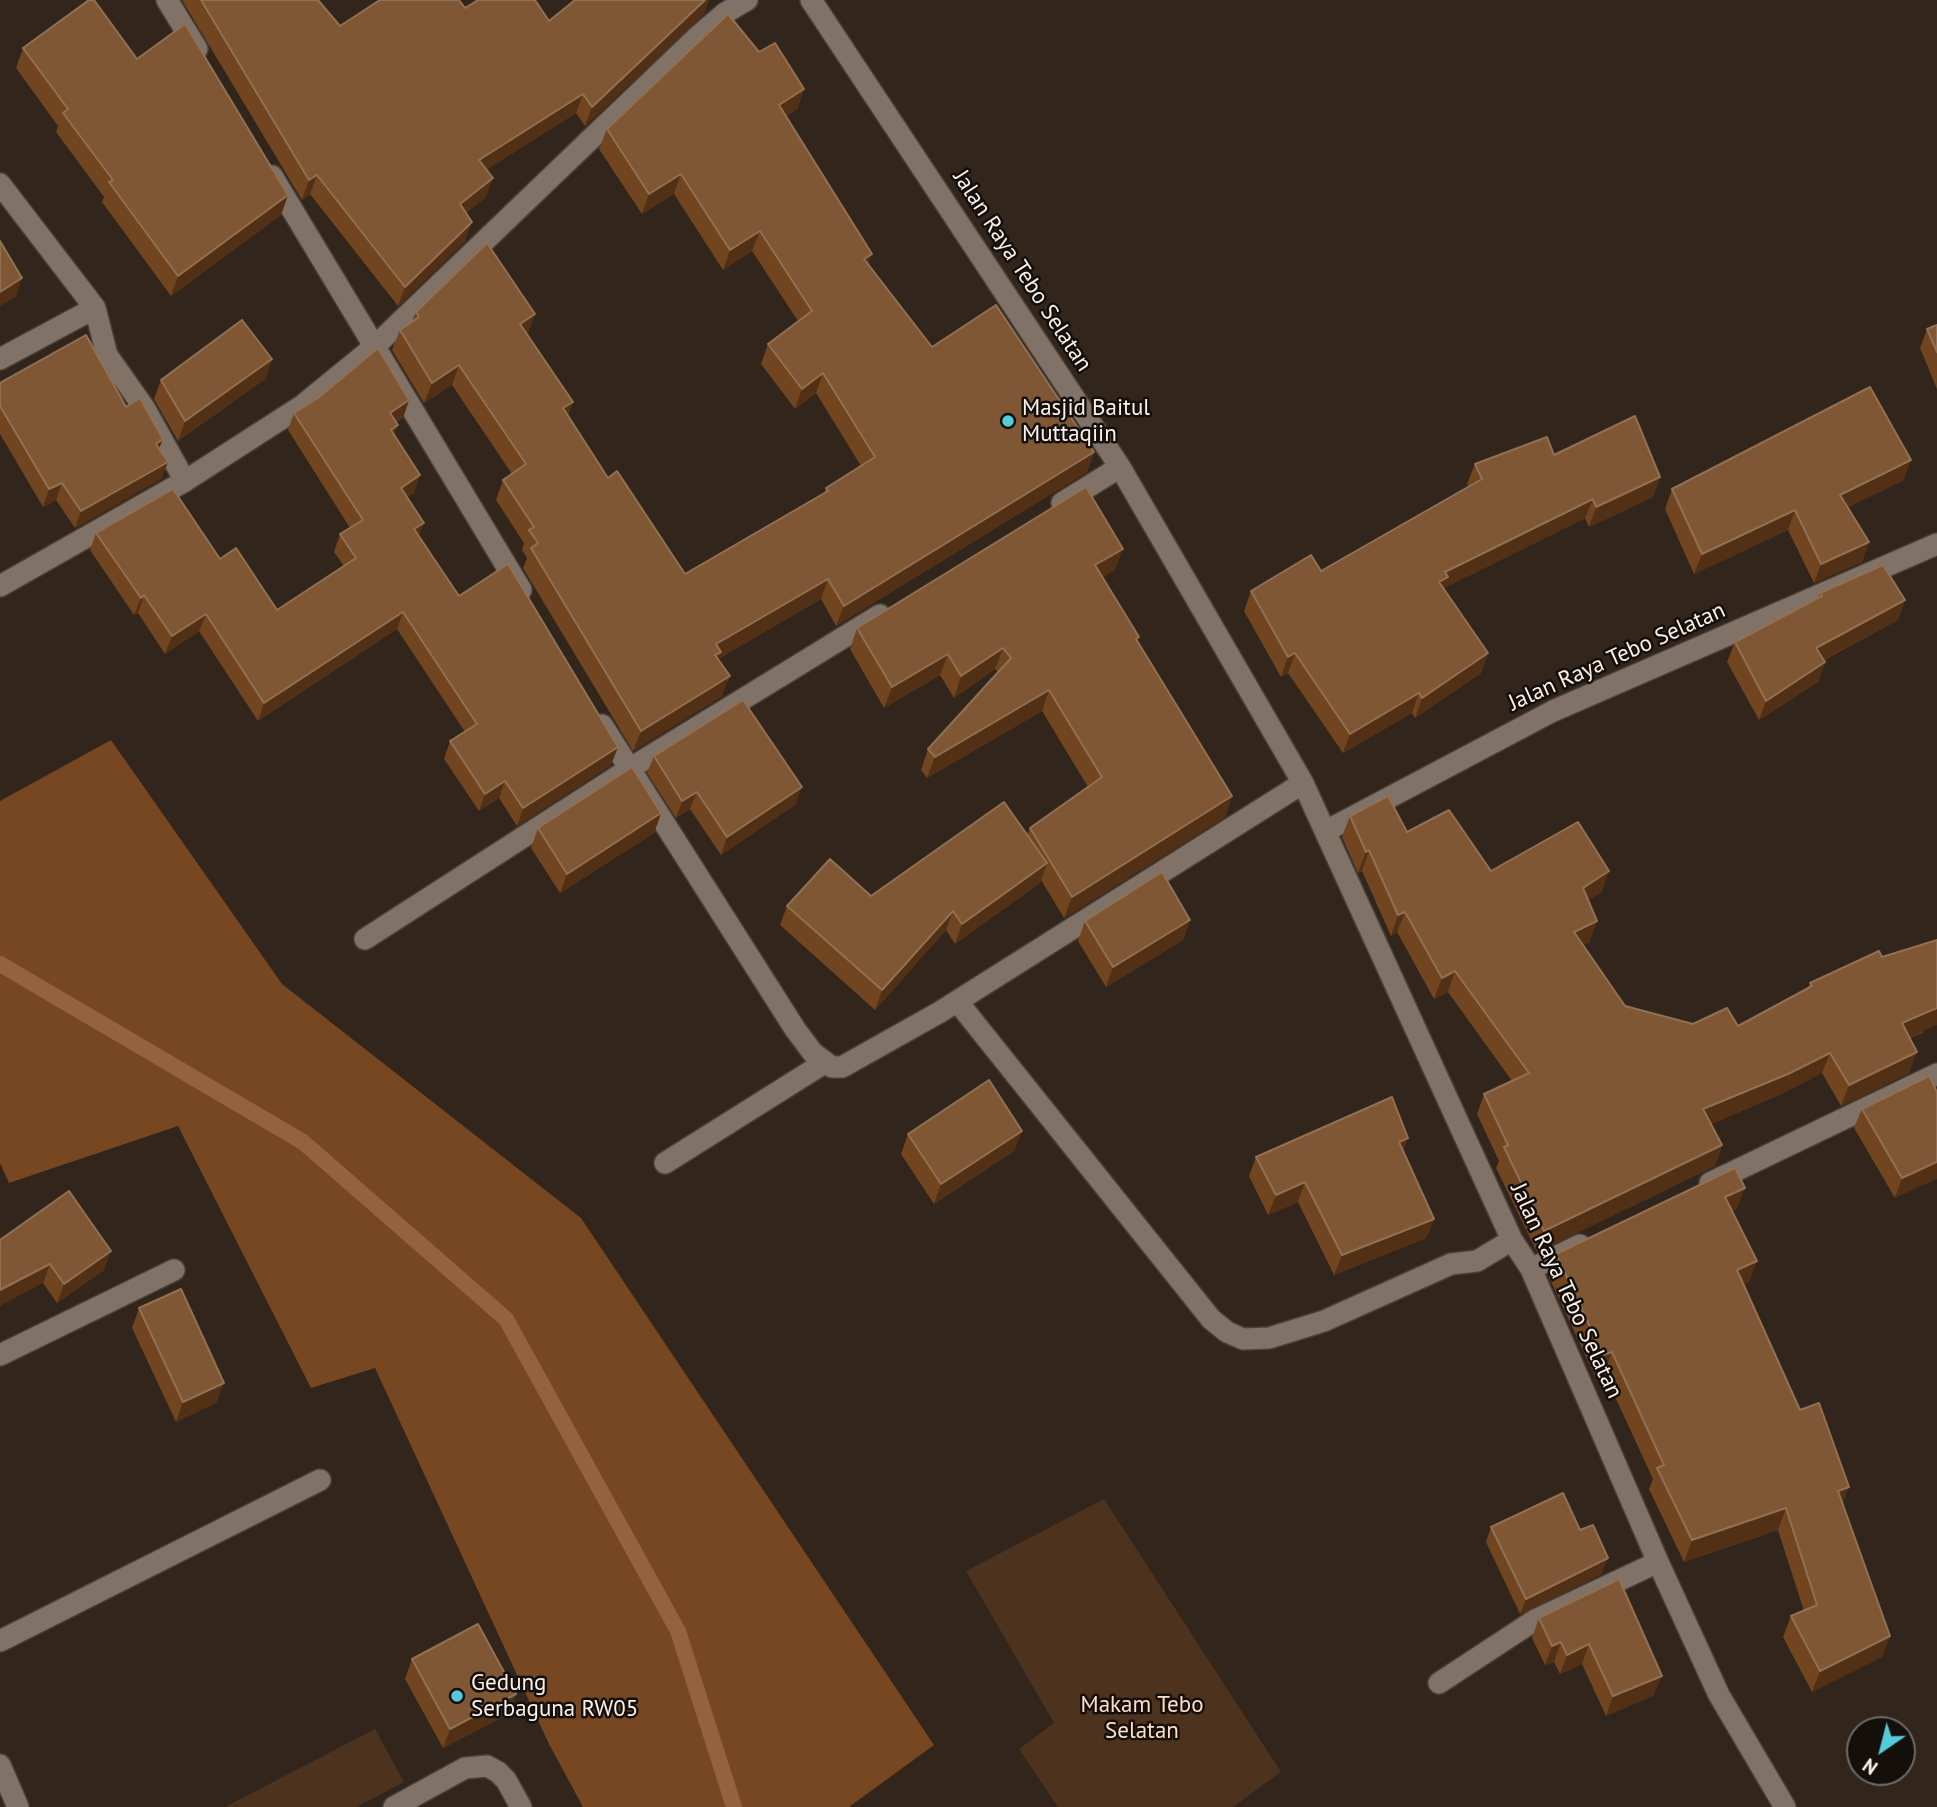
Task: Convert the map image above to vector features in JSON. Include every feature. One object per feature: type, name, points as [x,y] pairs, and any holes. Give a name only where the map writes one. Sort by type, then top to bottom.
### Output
[{"type":"street","points":[[167,0],[210,72]]},
{"type":"street","points":[[0,586],[185,481],[303,405],[374,346],[696,38],[725,13],[747,0]]},
{"type":"street","name":"Jalan Raya Tebo Selatan","points":[[811,0],[1120,467],[1303,783],[1512,1240],[1531,1269],[1658,1562],[1719,1695],[1785,1807]]},
{"type":"street","points":[[260,155],[530,605]]},
{"type":"street","points":[[0,184],[95,308],[107,355],[145,409],[185,481]]},
{"type":"street","points":[[0,359],[95,308]]},
{"type":"street","points":[[1050,510],[1120,467]]},
{"type":"street","name":"Jalan Raya Tebo Selatan","points":[[1326,831],[1553,712],[1937,544]]},
{"type":"street","points":[[365,939],[629,769],[898,604]]},
{"type":"street","points":[[593,710],[794,1029],[813,1053],[832,1067],[842,1067],[957,1001],[1303,783]]},
{"type":"street","points":[[957,1001],[1211,1320],[1227,1332],[1243,1339],[1269,1338],[1324,1321],[1451,1264],[1477,1261],[1512,1240]]},
{"type":"street","points":[[665,1163],[824,1063]]},
{"type":"street","points":[[1691,1192],[1937,1074]]},
{"type":"street","points":[[1531,1269],[1593,1239]]},
{"type":"street","points":[[0,1355],[174,1270]]},
{"type":"street","points":[[0,1641],[320,1480]]},
{"type":"street","points":[[1439,1683],[1535,1619],[1658,1562]]},
{"type":"street","points":[[0,1765],[18,1807]]},
{"type":"street","points":[[394,1807],[452,1774],[476,1766],[487,1766],[498,1772],[506,1780],[521,1807]]},
{"type":"green space","name":"Makam Tebo Selatan","points":[[1104,1499],[1281,1772],[1233,1807],[1058,1807],[1019,1749],[1054,1723],[966,1571]]},
{"type":"green space","points":[[375,1729],[404,1782],[357,1807],[225,1807]]},
{"type":"shaded area","points":[[111,740],[282,984],[581,1218],[934,1745],[849,1807],[583,1807],[549,1744],[375,1368],[311,1388],[178,1126],[9,1183],[0,1163],[0,801]]},
{"type":"building","points":[[89,0],[94,0],[137,59],[185,24],[288,195],[178,276],[109,182],[113,180],[63,113],[68,109],[23,48]]},
{"type":"building","points":[[201,0],[318,0],[340,26],[380,0],[459,0],[465,8],[478,0],[535,0],[549,21],[575,0],[705,0],[592,107],[583,94],[479,160],[493,178],[460,204],[472,222],[405,287],[317,175],[309,180]]},
{"type":"building","points":[[728,14],[759,52],[775,43],[804,89],[779,105],[872,254],[864,259],[932,347],[996,305],[1094,452],[844,606],[828,579],[716,644],[721,652],[715,655],[730,676],[641,731],[531,548],[538,543],[529,530],[534,527],[503,480],[526,464],[459,365],[432,383],[400,330],[419,317],[416,312],[487,243],[535,314],[520,324],[573,402],[563,408],[608,478],[617,471],[685,574],[828,491],[826,488],[875,457],[823,373],[802,389],[768,344],[812,311],[760,231],[730,250],[681,174],[649,194],[607,129]]},
{"type":"building","points":[[0,241],[22,278],[0,292]]},
{"type":"building","points":[[242,320],[272,359],[185,421],[161,380]]},
{"type":"building","points":[[1937,325],[1937,352],[1927,329]]},
{"type":"building","points":[[86,335],[126,407],[140,398],[163,439],[156,444],[168,462],[81,511],[62,483],[49,489],[0,406],[0,383]]},
{"type":"building","points":[[378,348],[409,400],[390,413],[398,425],[391,430],[420,475],[401,488],[424,523],[414,529],[459,596],[508,564],[618,747],[523,808],[505,781],[485,794],[450,741],[477,724],[403,612],[264,703],[206,614],[172,636],[144,595],[141,598],[96,533],[173,489],[220,559],[236,548],[277,610],[356,558],[340,534],[363,520],[294,413],[318,398]]},
{"type":"building","points":[[1870,387],[1911,460],[1840,495],[1869,542],[1821,564],[1795,510],[1702,554],[1672,489]]},
{"type":"building","points":[[1635,416],[1660,477],[1596,507],[1593,499],[1445,572],[1448,577],[1439,582],[1488,653],[1422,698],[1419,693],[1350,734],[1295,653],[1288,657],[1251,591],[1311,555],[1321,571],[1482,479],[1475,464],[1547,437],[1554,455]]},
{"type":"building","points":[[1086,487],[1123,549],[1095,565],[1139,637],[1136,639],[1232,796],[1072,897],[1030,828],[1102,777],[1049,690],[935,757],[928,749],[1011,658],[1003,648],[961,676],[948,654],[892,687],[857,628]]},
{"type":"building","points":[[1883,565],[1905,600],[1816,648],[1825,662],[1766,701],[1735,642],[1822,596],[1820,593]]},
{"type":"building","points":[[743,700],[802,787],[727,837],[697,792],[682,801],[654,756]]},
{"type":"building","points":[[632,767],[661,813],[567,874],[538,828]]},
{"type":"building","points":[[1388,796],[1407,832],[1449,810],[1491,871],[1578,822],[1609,871],[1583,888],[1597,921],[1574,932],[1625,1006],[1693,1024],[1727,1008],[1738,1026],[1812,986],[1810,983],[1879,951],[1882,957],[1937,940],[1937,1008],[1902,1023],[1917,1052],[1849,1085],[1830,1053],[1788,1074],[1703,1109],[1722,1145],[1544,1231],[1504,1147],[1508,1145],[1484,1094],[1529,1073],[1455,971],[1442,978],[1405,912],[1398,915],[1369,850],[1366,852],[1350,816]]},
{"type":"building","points":[[1004,802],[1047,863],[962,924],[953,911],[882,990],[787,906],[830,859],[871,896]]},
{"type":"building","points":[[1162,872],[1190,920],[1113,967],[1085,921]]},
{"type":"building","points":[[1929,1076],[1937,1092],[1937,1162],[1902,1178],[1862,1109]]},
{"type":"building","points":[[989,1080],[1022,1131],[941,1184],[908,1134]]},
{"type":"building","points":[[1392,1097],[1408,1138],[1399,1142],[1434,1219],[1342,1255],[1305,1182],[1276,1195],[1256,1157]]},
{"type":"building","points":[[1735,1168],[1745,1188],[1725,1197],[1757,1261],[1737,1270],[1800,1410],[1819,1403],[1849,1487],[1838,1491],[1890,1636],[1820,1671],[1791,1616],[1817,1605],[1786,1508],[1692,1540],[1657,1468],[1664,1465],[1612,1352],[1603,1355],[1556,1254]]},
{"type":"building","points":[[69,1191],[111,1251],[64,1284],[50,1264],[0,1290],[0,1240]]},
{"type":"building","points":[[181,1289],[224,1383],[183,1402],[139,1308]]},
{"type":"building","points":[[1563,1493],[1580,1530],[1593,1525],[1608,1558],[1526,1599],[1491,1527]]},
{"type":"building","points":[[1619,1579],[1662,1676],[1613,1696],[1589,1644],[1567,1655],[1561,1642],[1552,1646],[1539,1618]]},
{"type":"building","name":"Gedung Serbaguna RW05","points":[[478,1624],[516,1694],[450,1729],[412,1659]]},
{"type":"waterway","points":[[0,964],[303,1142],[506,1319],[678,1631],[734,1807]]},
{"type":"place","name":"Masjid Baitul Muttaqiin","points":[[1008,421]]},
{"type":"place","name":"Gedung Serbaguna RW05","points":[[457,1696]]}]
